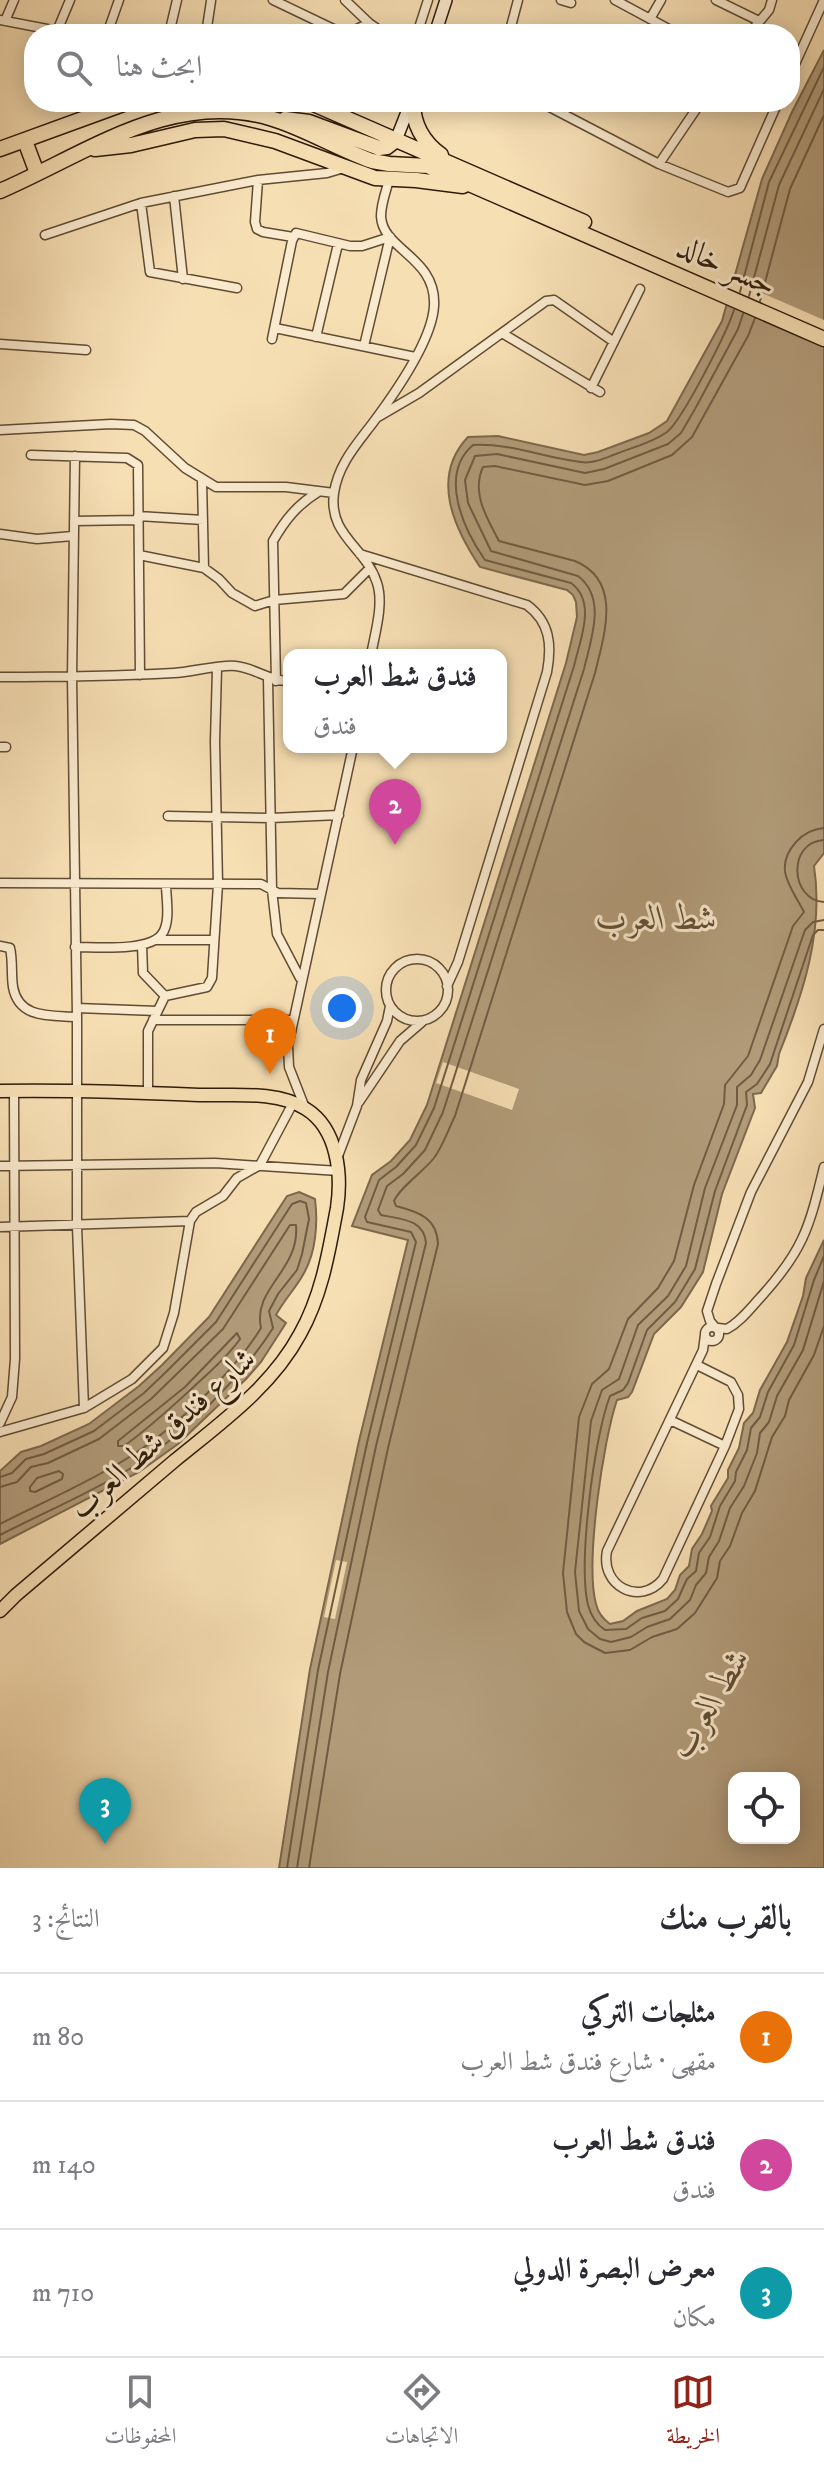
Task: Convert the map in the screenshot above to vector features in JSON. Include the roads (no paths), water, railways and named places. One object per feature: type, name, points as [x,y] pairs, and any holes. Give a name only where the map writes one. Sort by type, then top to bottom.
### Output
[{"type":"highway","points":[[0,149],[102,112]]},
{"type":"highway","points":[[0,191],[147,123],[195,112]]},
{"type":"highway","points":[[245,112],[309,122],[379,148],[387,147],[396,140]]},
{"type":"highway","points":[[332,112],[652,258]]},
{"type":"highway","points":[[414,112],[416,124],[426,142],[461,169]]},
{"type":"highway","points":[[273,118],[372,161],[428,166],[475,186],[527,202]]},
{"type":"highway","points":[[87,150],[118,147],[195,130],[224,129],[275,141],[346,168],[389,180],[475,186]]},
{"type":"highway","points":[[25,141],[37,173]]},
{"type":"highway","name":"جسر خالد","points":[[652,258],[824,328]]},
{"type":"highway","name":"جسر خالد","points":[[652,258],[824,339]]},
{"type":"main road","points":[[438,24],[446,0]]},
{"type":"main road","points":[[396,140],[408,112]]},
{"type":"main road","points":[[7,1091],[262,1097],[293,1103],[306,1108],[325,1130],[338,1164]]},
{"type":"main road","name":"شارع فندق شط العرب","points":[[0,1611],[240,1406],[289,1352],[309,1317],[322,1282],[339,1192],[338,1164]]},
{"type":"street","points":[[14,0],[2,20],[24,24]]},
{"type":"street","points":[[60,24],[70,0]]},
{"type":"street","points":[[111,24],[119,0]]},
{"type":"street","points":[[171,24],[177,0]]},
{"type":"street","points":[[273,0],[325,24]]},
{"type":"street","points":[[345,0],[369,23]]},
{"type":"street","points":[[420,24],[428,0]]},
{"type":"street","points":[[512,24],[518,0]]},
{"type":"street","points":[[561,0],[571,3]]},
{"type":"street","points":[[615,0],[659,24]]},
{"type":"street","points":[[650,19],[661,0]]},
{"type":"street","points":[[716,0],[759,21]]},
{"type":"street","points":[[757,24],[769,10],[772,0]]},
{"type":"street","points":[[800,53],[824,0]]},
{"type":"street","points":[[208,24],[211,1]]},
{"type":"street","points":[[559,112],[659,164],[728,192],[734,191],[744,179],[774,112]]},
{"type":"street","points":[[659,164],[694,112]]},
{"type":"street","points":[[45,235],[141,203],[258,180],[346,168]]},
{"type":"street","points":[[258,180],[257,229],[293,237],[300,233],[338,244],[362,246],[390,237]]},
{"type":"street","points":[[372,649],[380,595],[377,580],[338,528],[334,493],[346,459],[415,357],[432,317],[433,291],[423,269],[390,237],[381,217],[389,180]]},
{"type":"street","points":[[174,196],[183,279]]},
{"type":"street","points":[[141,203],[149,269],[153,274],[237,288]]},
{"type":"street","points":[[272,339],[293,237]]},
{"type":"street","points":[[364,346],[390,237]]},
{"type":"street","points":[[316,337],[338,244]]},
{"type":"street","points":[[591,388],[640,289]]},
{"type":"street","points":[[377,417],[419,393],[550,300],[558,302],[614,342]]},
{"type":"street","points":[[275,328],[415,357]]},
{"type":"street","points":[[502,333],[600,392]]},
{"type":"street","points":[[0,344],[86,350]]},
{"type":"street","points":[[0,430],[134,425],[202,481],[216,487],[286,487],[334,493]]},
{"type":"street","points":[[31,455],[127,458],[135,461],[138,470],[140,675]]},
{"type":"street","points":[[75,456],[72,677],[76,1165],[84,1408]]},
{"type":"street","points":[[202,481],[204,568]]},
{"type":"street","points":[[301,979],[277,934],[272,890],[273,541],[284,521],[299,504],[319,491]]},
{"type":"street","points":[[74,521],[138,518],[203,520]]},
{"type":"street","points":[[0,534],[37,539],[73,536]]},
{"type":"street","points":[[357,1106],[400,1041],[441,1009],[445,1002],[447,986],[458,962],[543,686],[550,653],[549,635],[541,618],[527,605],[360,554]]},
{"type":"street","points":[[139,555],[204,568],[232,593],[255,606],[274,600],[344,594],[370,568]]},
{"type":"street","points":[[0,677],[140,675],[239,666],[272,680],[283,681]]},
{"type":"street","points":[[165,996],[207,987],[212,978],[218,884],[215,817],[217,669]]},
{"type":"street","points":[[306,1108],[287,1058],[292,1020],[352,753]]},
{"type":"street","points":[[168,816],[271,818],[339,815]]},
{"type":"street","points":[[0,883],[261,884],[278,893],[321,894]]},
{"type":"street","points":[[75,947],[142,945],[155,940],[162,934],[167,921],[166,884]]},
{"type":"street","points":[[155,940],[214,940]]},
{"type":"street","points":[[142,945],[143,973],[165,996]]},
{"type":"street","points":[[0,946],[7,946],[11,952],[14,992],[20,1004],[31,1014],[292,1020]]},
{"type":"street","points":[[0,1166],[338,1164],[357,1106],[361,1080],[387,1021],[390,1006],[387,982],[396,967],[419,959],[434,965],[445,978],[447,986]]},
{"type":"street","points":[[148,1093],[148,1031],[165,996]]},
{"type":"street","points":[[390,1006],[410,1020],[427,1019]]},
{"type":"street","points":[[697,1365],[726,1378],[738,1395],[739,1409],[663,1579],[647,1592],[626,1591],[615,1584],[607,1572],[607,1551],[697,1365],[703,1350],[707,1314],[751,1192],[803,1092],[824,1029]]},
{"type":"street","points":[[0,1423],[12,1397],[15,1359],[14,1165],[7,1091]]},
{"type":"street","points":[[0,1432],[84,1408],[132,1379],[163,1348],[174,1313],[190,1221],[196,1212],[223,1196],[237,1178],[260,1165],[293,1103]]},
{"type":"street","points":[[705,1333],[710,1341],[717,1333],[733,1326],[767,1291],[799,1249],[810,1224],[824,1167]]},
{"type":"street","points":[[0,1227],[190,1221]]},
{"type":"street","points":[[0,1290],[13,1289]]},
{"type":"street","points":[[707,1314],[717,1333]]},
{"type":"street","points":[[705,1333],[709,1327],[717,1333]]},
{"type":"street","points":[[703,1350],[717,1333]]},
{"type":"street","points":[[670,1420],[725,1446]]},
{"type":"water","name":"شط العرب","points":[[824,50],[824,853],[814,866],[814,938],[803,985],[777,1066],[761,1093],[753,1094],[755,1108],[722,1194],[703,1272],[681,1307],[654,1334],[632,1392],[628,1397],[617,1400],[601,1472],[594,1532],[593,1585],[598,1610],[610,1624],[623,1621],[637,1611],[667,1599],[675,1590],[680,1575],[689,1566],[692,1549],[702,1534],[712,1511],[711,1506],[728,1478],[744,1423],[753,1413],[760,1390],[787,1342],[806,1278],[824,1240],[824,1868],[279,1868],[310,1669],[359,1441],[408,1240],[352,1226],[372,1175],[391,1161],[410,1140],[427,1105],[566,663],[577,617],[576,602],[567,590],[480,567],[455,519],[448,485],[450,469],[468,437],[498,436],[584,455],[649,433],[667,421],[722,321],[762,179],[792,112],[800,112],[800,96]]},
{"type":"water","points":[[299,1192],[315,1199],[314,1247],[304,1273],[276,1315],[286,1323],[261,1362],[178,1444],[139,1472],[0,1544],[0,1471],[21,1452],[89,1424],[162,1365],[209,1317],[287,1196]]},
{"type":"place","name":"فندق شط العرب","points":[[395,845]]},
{"type":"place","name":"مثلجات التركي","points":[[270,1074]]},
{"type":"place","name":"معرض البصرة الدولي","points":[[105,1844]]}]
